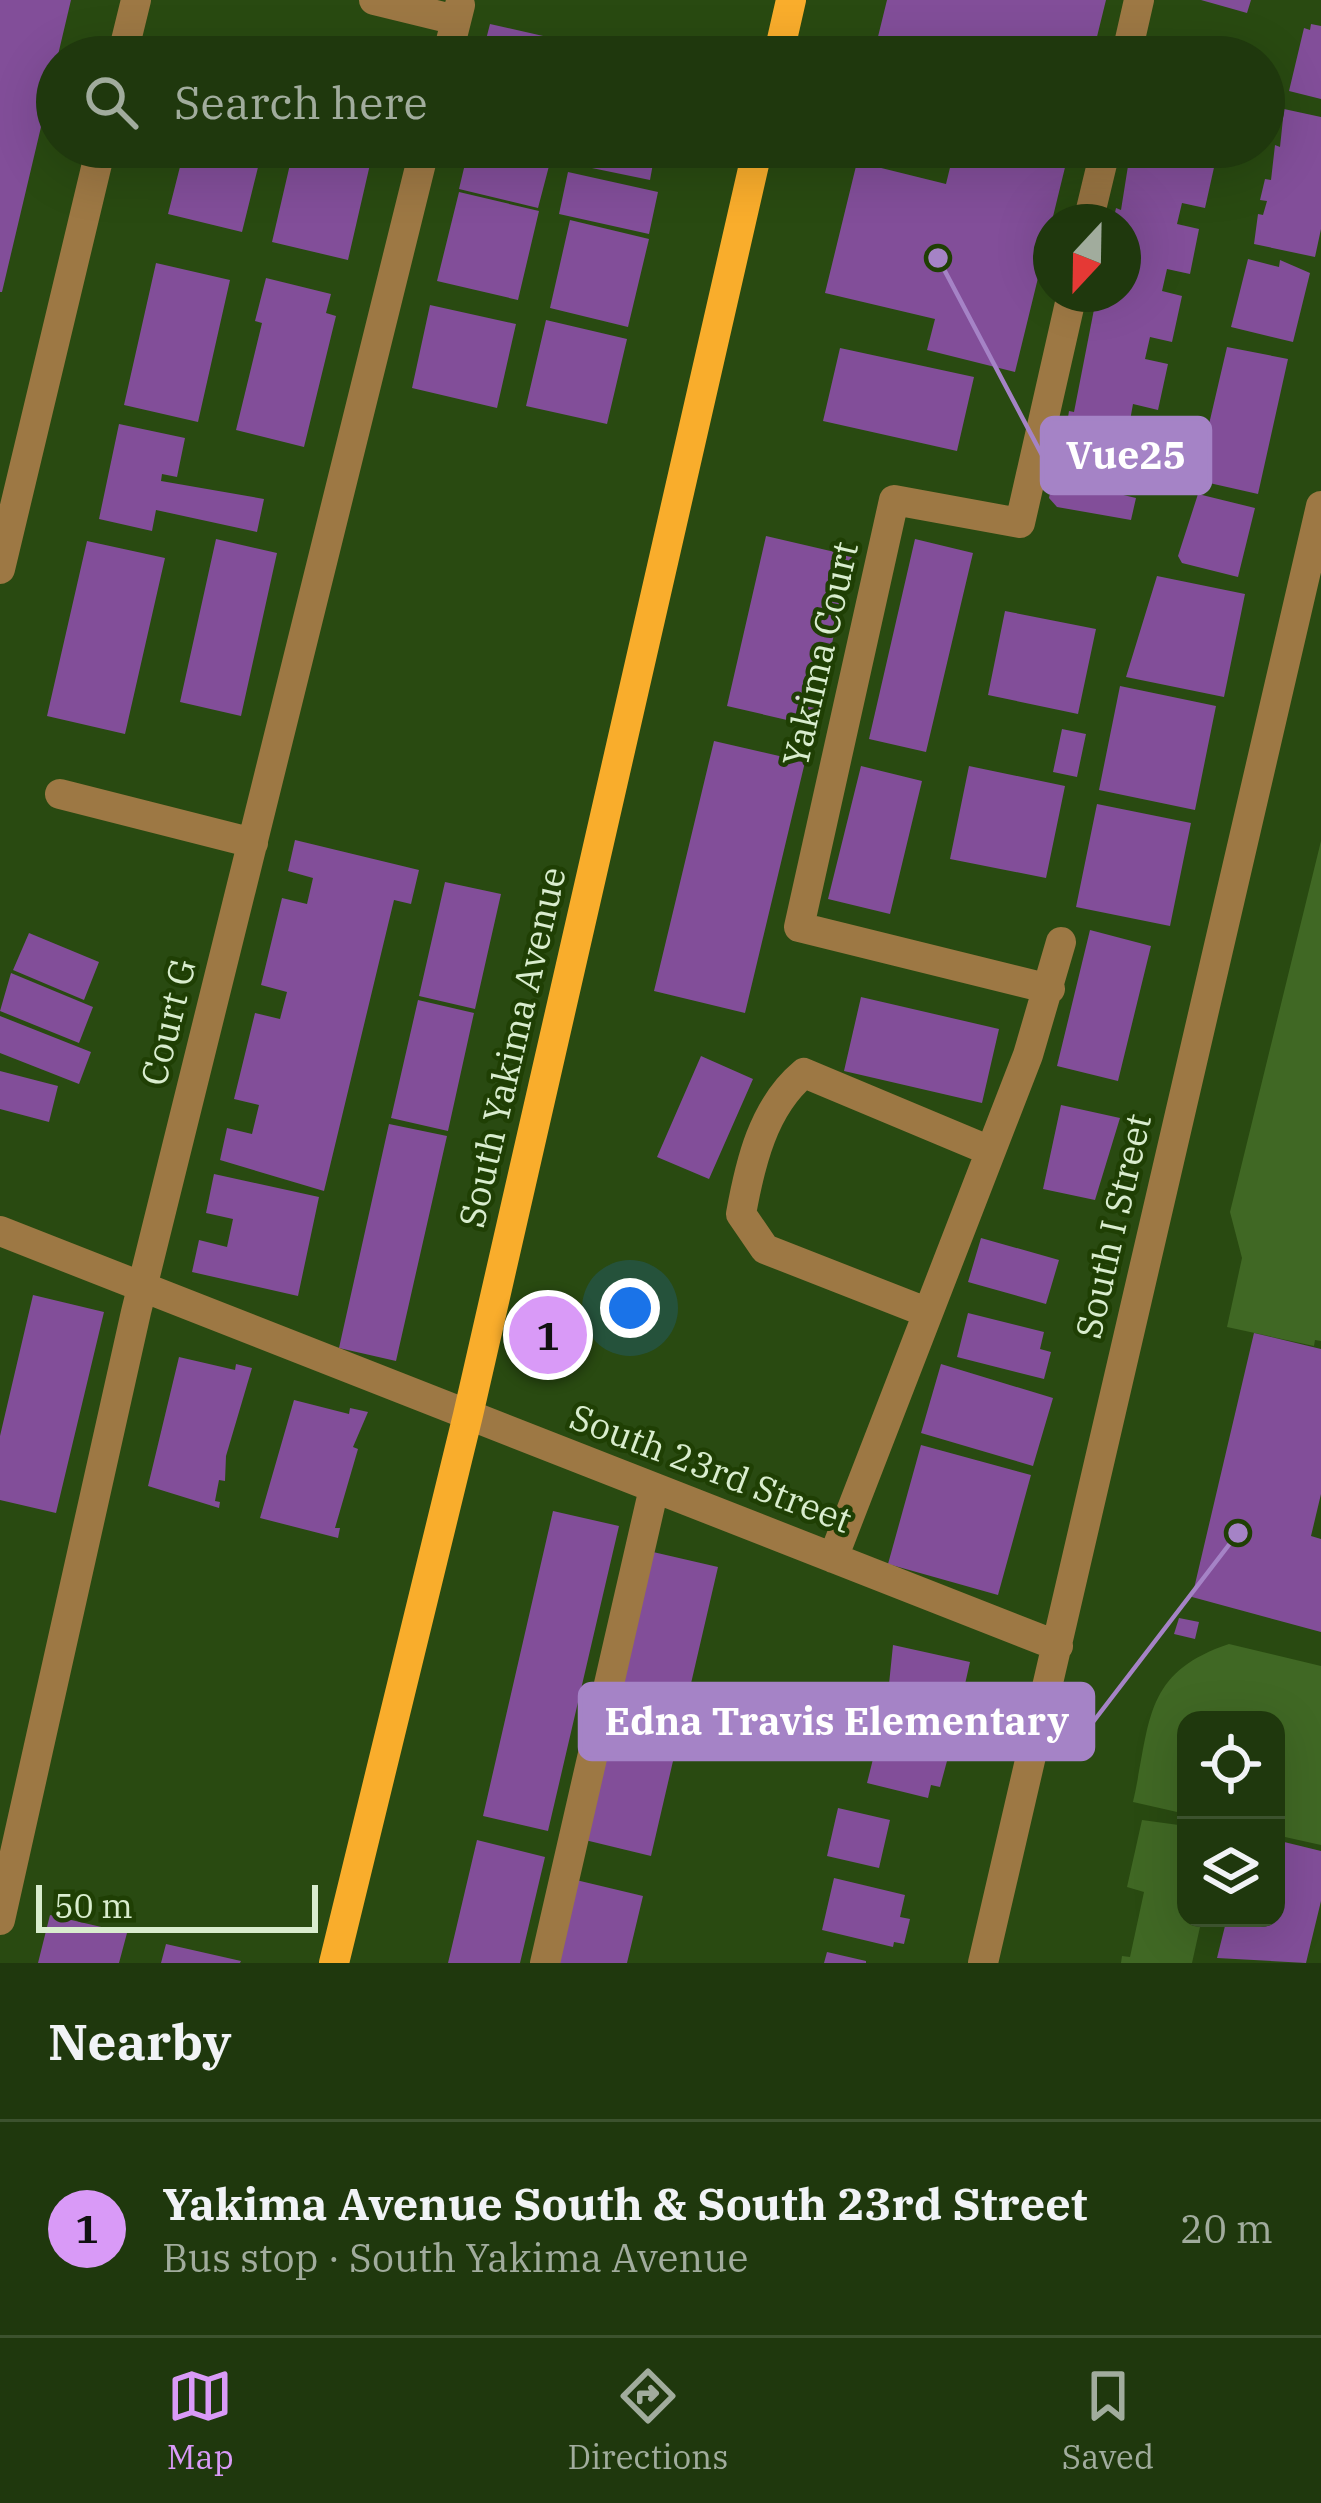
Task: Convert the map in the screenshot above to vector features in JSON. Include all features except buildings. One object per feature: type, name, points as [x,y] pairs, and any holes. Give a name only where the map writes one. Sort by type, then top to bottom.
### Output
[{"type":"main road","points":[[783,36],[791,0]]},
{"type":"main road","name":"South Yakima Avenue","points":[[334,1963],[468,1415],[753,168]]},
{"type":"street","points":[[127,36],[136,0]]},
{"type":"street","points":[[374,0],[459,10]]},
{"type":"street","points":[[1130,36],[1138,0]]},
{"type":"street","points":[[0,569],[96,168]]},
{"type":"street","name":"Court G","points":[[0,1920],[143,1286],[420,168]]},
{"type":"street","points":[[1092,204],[1101,168]]},
{"type":"street","name":"Yakima Court","points":[[1050,989],[799,927],[894,500],[1020,523],[1068,312]]},
{"type":"street","name":"South I Street","points":[[983,1963],[1321,506]]},
{"type":"street","points":[[60,794],[253,843]]},
{"type":"street","points":[[832,1558],[1050,989],[1061,942]]},
{"type":"street","points":[[926,1312],[765,1249],[740,1214],[751,1158],[786,1088],[804,1072],[988,1150]]},
{"type":"street","name":"South 23rd Street","points":[[0,1231],[1058,1646]]},
{"type":"street","points":[[544,1963],[654,1489]]},
{"type":"green space","points":[[1321,841],[1321,1341],[1315,1340],[1314,1346],[1227,1327],[1242,1258],[1230,1212]]},
{"type":"green space","points":[[1229,1644],[1321,1666],[1321,1845],[1285,1837],[1285,1711],[1177,1711],[1177,1812],[1133,1802],[1155,1704],[1180,1670]]},
{"type":"green space","points":[[1142,1820],[1177,1825],[1177,1927],[1200,1927],[1192,1963],[1121,1963],[1122,1956],[1130,1957],[1144,1892],[1127,1887]]},
{"type":"place","name":"Vue25","points":[[938,258]]},
{"type":"place","name":"Yakima Avenue South & South 23rd Street","points":[[548,1335]]},
{"type":"place","name":"Edna Travis Elementary","points":[[1238,1533]]}]
